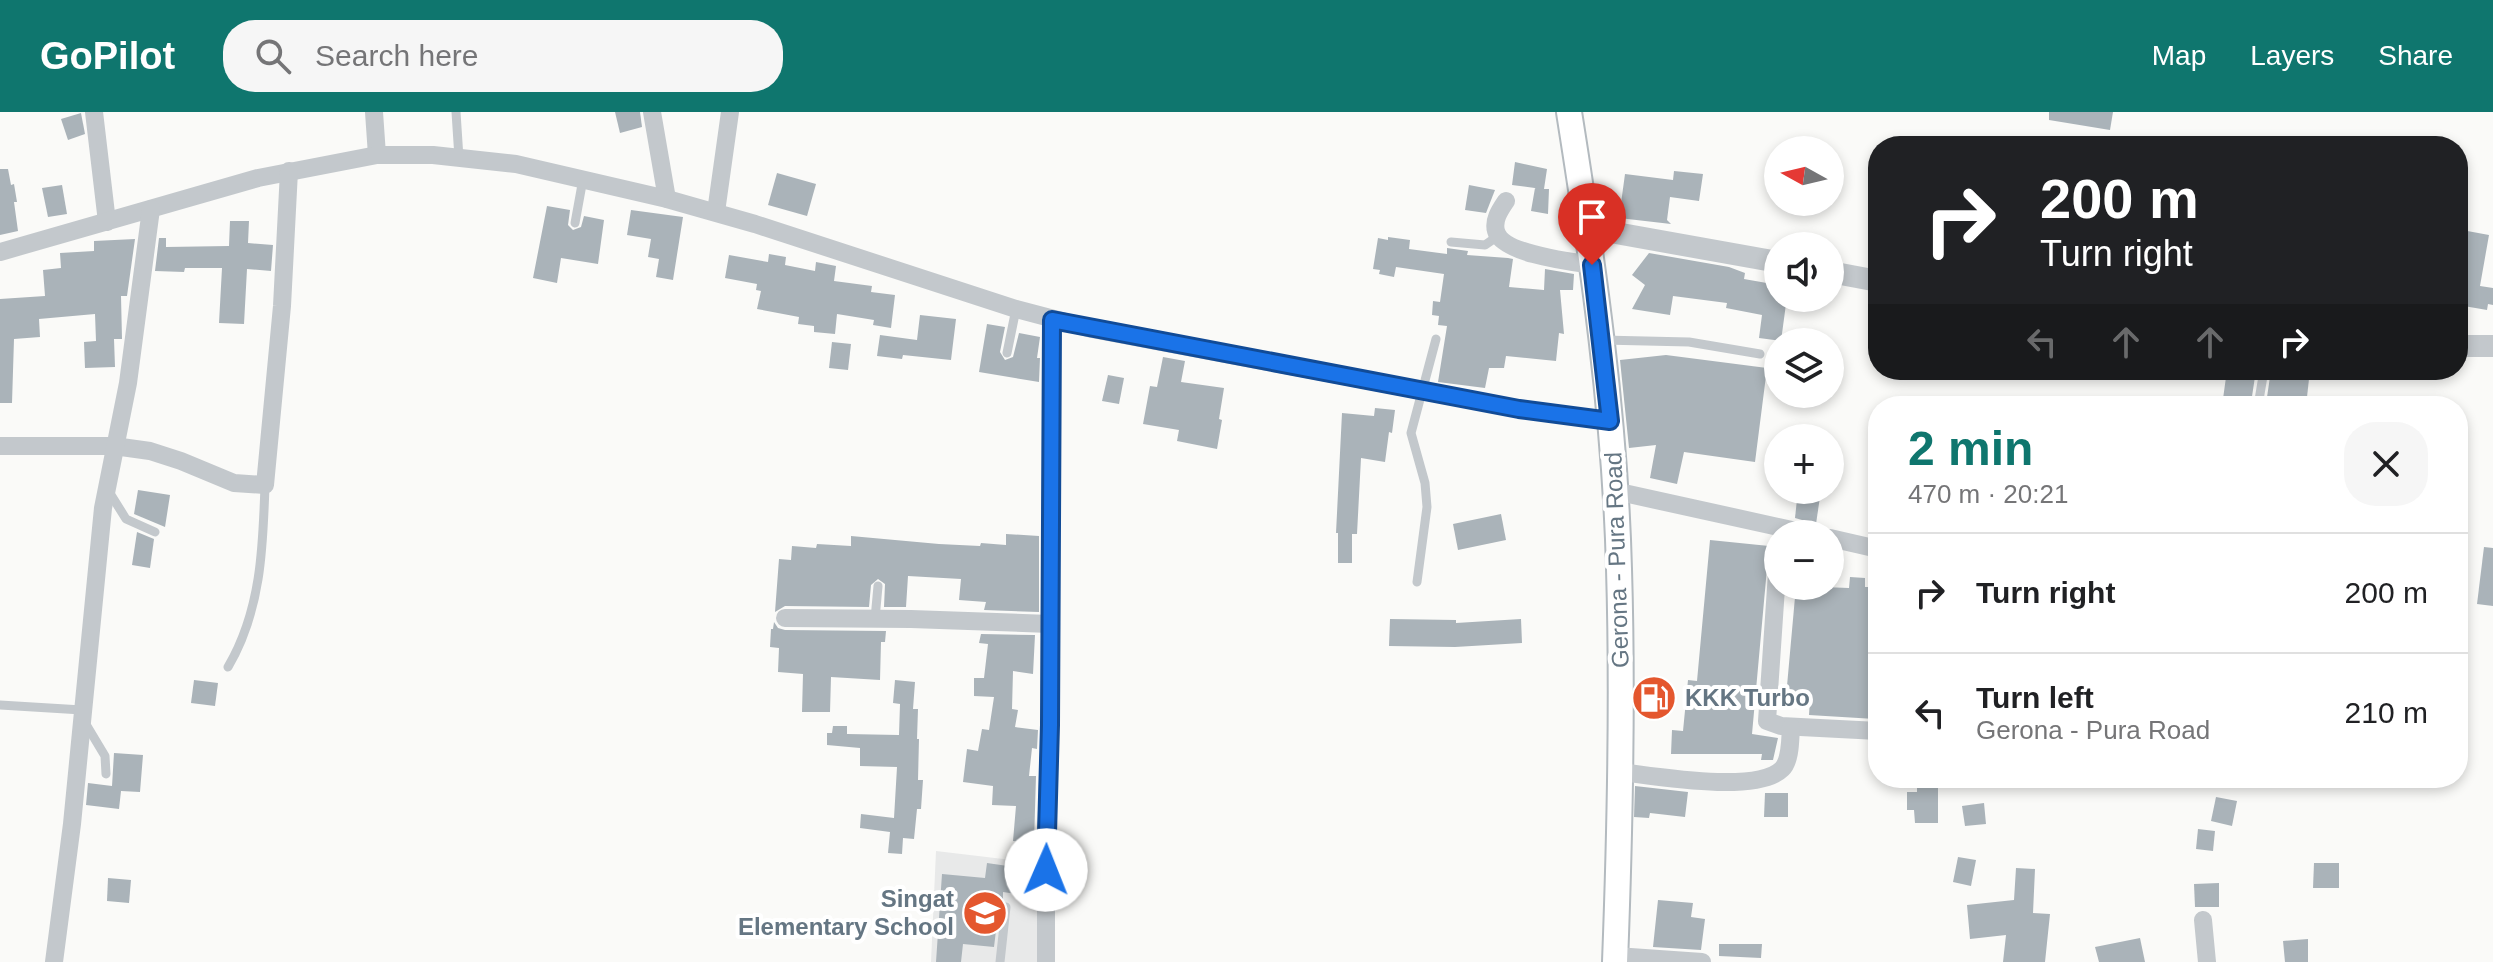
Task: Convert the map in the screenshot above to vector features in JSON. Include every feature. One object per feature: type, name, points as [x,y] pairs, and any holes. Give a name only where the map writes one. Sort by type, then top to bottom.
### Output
[{"type":"main road","name":"Gerona - Pura Road","points":[[1569,112],[1602,340],[1615,491],[1623,711],[1615,959]]},
{"type":"street","points":[[94,112],[107,222]]},
{"type":"street","points":[[374,112],[377,155]]},
{"type":"street","points":[[652,112],[667,199]]},
{"type":"street","points":[[716,212],[730,112]]},
{"type":"street","points":[[0,252],[289,171],[377,155],[406,153],[459,158],[516,164],[716,212],[1052,320],[1519,409],[1610,421]]},
{"type":"street","points":[[0,446],[114,446],[150,451],[234,483],[265,485],[282,306],[289,171]]},
{"type":"street","points":[[1506,201],[1497,215],[1495,230],[1498,236],[1533,255],[1592,265]]},
{"type":"street","points":[[54,962],[72,824],[106,487],[128,383],[151,209]]},
{"type":"street","points":[[1588,228],[1764,259]]},
{"type":"street","points":[[1844,275],[1868,279]]},
{"type":"street","points":[[1046,962],[1052,320]]},
{"type":"street","points":[[2468,346],[2493,346]]},
{"type":"street","points":[[1615,491],[1764,527]]},
{"type":"street","points":[[1844,541],[1868,547]]},
{"type":"street","points":[[1775,600],[1766,715],[1771,724],[1868,731]]},
{"type":"street","points":[[785,618],[1050,624]]},
{"type":"street","points":[[1621,772],[1711,782],[1771,776],[1781,771],[1786,763],[1791,727]]},
{"type":"street","points":[[2203,920],[2207,962]]},
{"type":"street","points":[[1615,959],[1702,962]]},
{"type":"lane","points":[[456,112],[459,158]]},
{"type":"lane","points":[[575,223],[583,179]]},
{"type":"lane","points":[[1451,242],[1485,245],[1498,236]]},
{"type":"lane","points":[[1007,353],[1016,309]]},
{"type":"lane","points":[[1417,582],[1427,507],[1425,483],[1411,433],[1436,339]]},
{"type":"lane","points":[[1602,340],[1689,342],[1760,354]]},
{"type":"lane","points":[[228,667],[243,642],[254,607],[263,544],[265,485]]},
{"type":"lane","points":[[106,487],[126,519],[155,532]]},
{"type":"lane","points":[[875,619],[878,586]]},
{"type":"lane","points":[[0,705],[82,714],[105,756],[106,774]]},
{"type":"lane","points":[[1000,962],[1006,907]]},
{"type":"shaded area","name":"Singat Elementary School","points":[[936,851],[1037,863],[1038,962],[931,962]]},
{"type":"building","points":[[615,112],[640,112],[642,127],[620,133]]},
{"type":"building","points":[[2049,112],[2113,112],[2110,130],[2049,120]]},
{"type":"building","points":[[81,113],[85,134],[68,140],[61,119]]},
{"type":"building","points":[[1515,162],[1547,169],[1544,189],[1549,189],[1548,214],[1531,211],[1535,188],[1512,185]]},
{"type":"building","points":[[0,169],[8,169],[11,185],[14,184],[18,231],[0,235]]},
{"type":"building","points":[[1674,171],[1703,174],[1699,201],[1670,197],[1667,220],[1671,224],[1619,218],[1625,174],[1673,180]]},
{"type":"building","points":[[777,173],[816,184],[807,216],[768,205]]},
{"type":"building","points":[[62,185],[67,214],[48,217],[42,188]]},
{"type":"building","points":[[1469,185],[1495,190],[1486,213],[1465,210]]},
{"type":"building","points":[[547,206],[570,210],[568,225],[573,230],[581,227],[584,216],[604,220],[598,264],[561,258],[557,283],[533,278]]},
{"type":"building","points":[[631,210],[683,217],[673,280],[656,277],[659,259],[648,257],[651,239],[627,235]]},
{"type":"building","points":[[230,221],[249,221],[248,243],[273,245],[271,271],[247,269],[244,324],[219,323],[222,268],[155,271],[159,238],[166,238],[166,247],[229,246]]},
{"type":"building","points":[[2468,231],[2489,235],[2480,286],[2493,288],[2493,305],[2488,304],[2487,310],[2468,307]]},
{"type":"building","points":[[1388,237],[1410,240],[1409,249],[1447,254],[1447,248],[1468,251],[1467,255],[1513,259],[1509,287],[1544,290],[1545,269],[1574,274],[1573,290],[1560,290],[1564,334],[1559,333],[1556,361],[1506,356],[1504,368],[1489,368],[1485,388],[1438,382],[1447,326],[1438,325],[1439,316],[1432,315],[1433,301],[1440,302],[1444,274],[1396,267],[1394,277],[1379,274],[1380,270],[1373,269],[1378,238],[1388,240]]},
{"type":"building","points":[[135,239],[127,296],[121,296],[122,339],[114,339],[115,367],[85,368],[84,342],[96,341],[95,314],[39,319],[40,337],[14,339],[12,403],[0,403],[0,299],[45,296],[43,270],[61,268],[60,253],[94,251],[94,241]]},
{"type":"building","points":[[1649,253],[1729,267],[1745,273],[1744,279],[1764,283],[1764,312],[1785,312],[1783,328],[1764,328],[1764,339],[1759,338],[1762,315],[1726,308],[1727,303],[1673,296],[1670,315],[1632,309],[1645,285],[1632,275]]},
{"type":"building","points":[[769,254],[786,257],[785,265],[815,271],[816,262],[836,266],[834,281],[872,286],[871,292],[895,295],[891,328],[873,325],[874,320],[837,314],[835,334],[814,332],[814,326],[798,324],[799,317],[757,309],[761,291],[756,290],[757,284],[725,278],[729,255],[768,262]]},
{"type":"building","points":[[920,315],[956,319],[951,360],[903,355],[902,359],[877,356],[880,335],[917,340]]},
{"type":"building","points":[[987,324],[1005,327],[1000,352],[1005,360],[1013,357],[1019,333],[1040,337],[1037,358],[1040,358],[1039,382],[979,372]]},
{"type":"building","points":[[832,342],[851,344],[848,370],[829,368]]},
{"type":"building","points":[[1666,355],[1764,368],[1755,462],[1684,452],[1677,484],[1650,478],[1656,445],[1629,448],[1620,360]]},
{"type":"building","points":[[1163,357],[1185,361],[1181,382],[1224,388],[1217,449],[1177,441],[1179,430],[1143,424],[1150,386],[1157,387]]},
{"type":"building","points":[[1108,375],[1124,378],[1119,404],[1102,401]]},
{"type":"building","points":[[2226,380],[2254,380],[2252,396],[2223,396]]},
{"type":"building","points":[[2270,380],[2309,380],[2307,396],[2267,396]]},
{"type":"building","points":[[1375,408],[1395,410],[1392,433],[1389,432],[1385,462],[1361,458],[1357,534],[1352,534],[1352,563],[1338,563],[1336,533],[1342,413],[1374,416]]},
{"type":"building","points":[[138,490],[170,495],[165,527],[134,514]]},
{"type":"building","points":[[1796,504],[1819,504],[1817,520],[1795,518]]},
{"type":"building","points":[[1501,514],[1506,540],[1458,550],[1453,524]]},
{"type":"building","points":[[137,532],[154,539],[150,568],[132,565]]},
{"type":"building","points":[[1006,534],[1039,536],[1039,612],[984,610],[986,602],[959,600],[961,579],[908,576],[906,607],[884,607],[885,584],[878,579],[871,585],[869,607],[785,606],[775,612],[779,559],[791,560],[792,546],[851,546],[851,536],[939,544],[1006,545]]},
{"type":"building","points":[[1710,540],[1764,545],[1764,600],[1752,734],[1778,738],[1773,760],[1761,760],[1762,754],[1671,754],[1672,730],[1683,731],[1688,680],[1697,681]]},
{"type":"building","points":[[2484,547],[2493,548],[2493,606],[2477,604]]},
{"type":"building","points":[[1850,577],[1865,578],[1865,587],[1868,587],[1868,719],[1809,715],[1810,699],[1786,697],[1795,600],[1844,600],[1844,588],[1849,588]]},
{"type":"building","points":[[1390,619],[1456,620],[1456,623],[1521,619],[1522,643],[1455,647],[1389,646]]},
{"type":"building","points":[[774,622],[778,628],[785,630],[886,631],[885,642],[881,642],[880,680],[831,677],[830,712],[802,712],[803,674],[778,672],[779,648],[770,647]]},
{"type":"building","points":[[981,634],[1035,635],[1033,674],[1013,671],[1012,709],[1018,710],[1015,727],[1038,730],[1037,749],[1032,748],[1029,776],[1036,776],[1034,843],[1013,841],[1016,806],[992,805],[993,786],[963,782],[967,749],[978,751],[982,729],[989,730],[994,697],[974,696],[974,678],[984,678],[988,644],[979,643]]},
{"type":"building","points":[[194,680],[218,683],[215,706],[191,703]]},
{"type":"building","points":[[895,680],[915,682],[913,709],[918,709],[918,780],[923,780],[914,839],[903,838],[902,854],[888,853],[890,832],[860,828],[861,814],[894,818],[897,767],[860,766],[860,748],[827,745],[827,733],[832,733],[833,726],[847,726],[847,734],[899,735],[900,704],[893,703]]},
{"type":"building","points":[[114,753],[143,755],[140,792],[121,791],[119,809],[86,805],[88,783],[112,786]]},
{"type":"building","points":[[1635,786],[1688,792],[1685,817],[1650,813],[1649,818],[1634,817]]},
{"type":"building","points":[[1917,788],[1938,788],[1938,823],[1915,823],[1914,810],[1907,810],[1907,792],[1917,792]]},
{"type":"building","points":[[1765,793],[1788,793],[1788,817],[1764,817]]},
{"type":"building","points":[[2216,797],[2237,801],[2232,826],[2211,821]]},
{"type":"building","points":[[1984,803],[1986,824],[1965,826],[1962,806]]},
{"type":"building","points":[[2198,829],[2215,831],[2213,851],[2196,849]]},
{"type":"building","points":[[1958,857],[1976,860],[1971,886],[1953,882]]},
{"type":"building","points":[[987,863],[1034,870],[1031,896],[1003,892],[994,947],[963,944],[961,962],[936,962],[942,874],[985,878]]},
{"type":"building","points":[[2314,863],[2339,863],[2339,888],[2313,888]]},
{"type":"building","points":[[2016,868],[2035,869],[2033,913],[2050,914],[2045,962],[2003,962],[2006,935],[1970,939],[1967,905],[2014,900]]},
{"type":"building","points":[[108,878],[131,880],[129,903],[107,901]]},
{"type":"building","points":[[2219,883],[2219,907],[2195,907],[2194,884]]},
{"type":"building","points":[[1658,900],[1693,903],[1691,917],[1705,919],[1701,950],[1653,947]]},
{"type":"building","points":[[2140,938],[2145,962],[2099,962],[2095,947]]},
{"type":"building","points":[[2308,939],[2308,962],[2285,962],[2283,941]]},
{"type":"building","points":[[1719,944],[1762,944],[1761,958],[1719,956]]},
{"type":"place","name":"KKK Turbo","points":[[1654,698]]},
{"type":"place","name":"Singat Elementary School","points":[[985,913]]},
{"type":"route","points":[[1046,870],[1050,725],[1052,320],[1519,409],[1610,421],[1592,265]]}]
